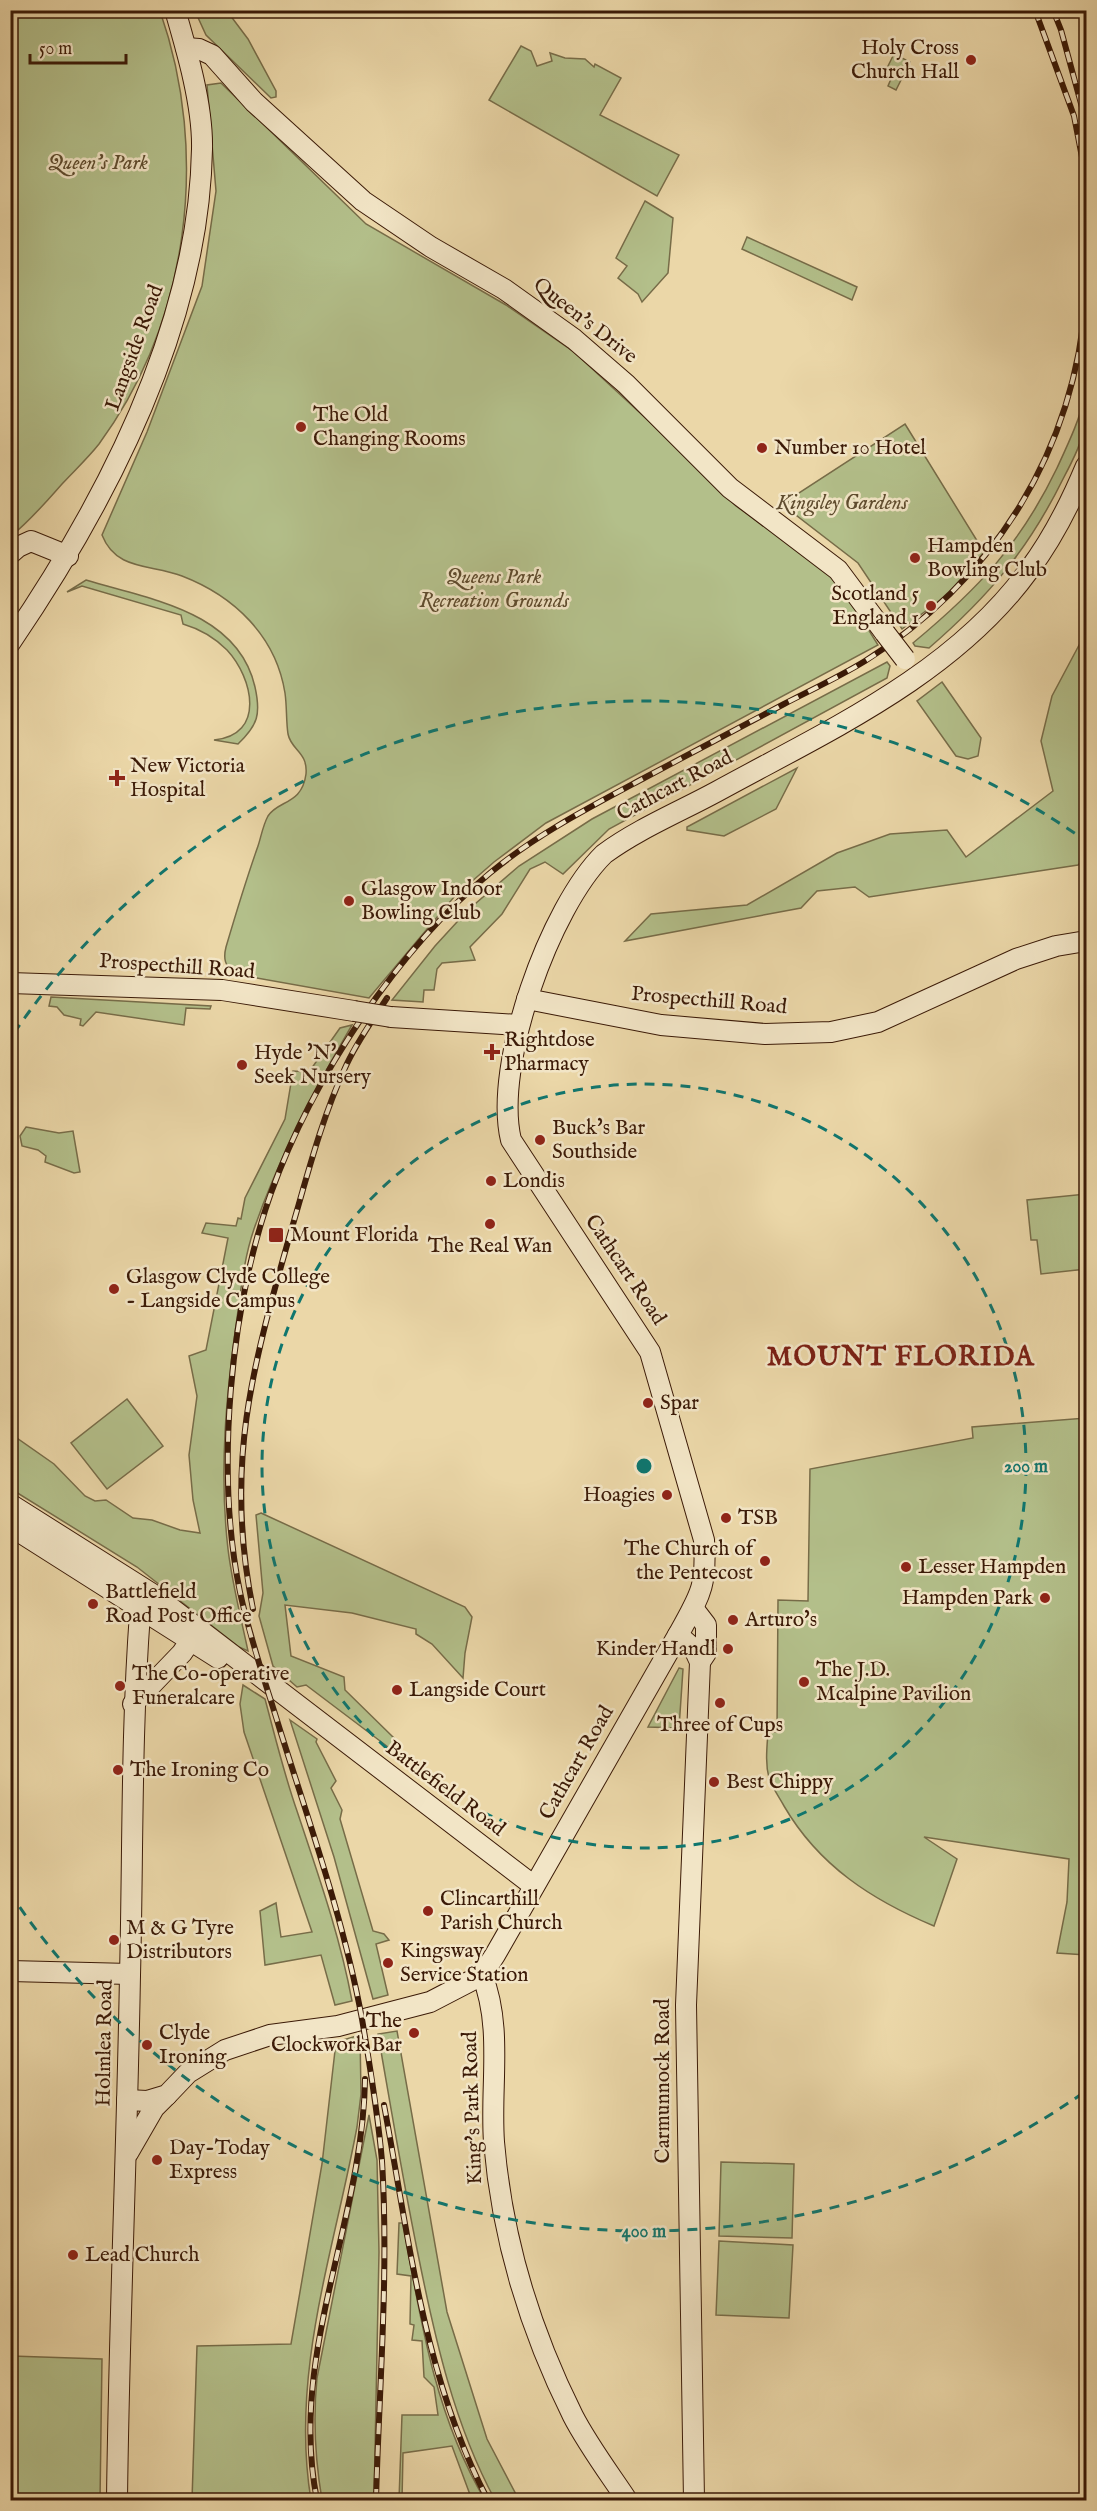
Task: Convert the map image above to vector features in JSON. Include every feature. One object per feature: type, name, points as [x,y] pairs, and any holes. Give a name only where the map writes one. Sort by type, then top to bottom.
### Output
[{"type":"street","name":"Langside Road","points":[[10,643],[68,556],[122,451],[174,320],[195,237],[202,147],[186,48],[175,10]]},
{"type":"street","name":"Queen's Drive","points":[[186,48],[199,49],[212,55],[254,102],[326,170],[363,201],[431,247],[504,289],[574,339],[626,384],[730,488],[838,570],[918,676]]},
{"type":"street","name":"Cathcart Road","points":[[482,1975],[678,1635],[702,1591],[706,1573],[704,1540],[650,1352],[511,1140],[508,1127],[510,1072],[518,1025],[527,999],[570,896],[580,880],[604,854],[804,744],[933,666],[980,624],[1028,571],[1055,529],[1086,466]]},
{"type":"street","points":[[10,554],[31,541],[68,556]]},
{"type":"street","name":"Prospecthill Road","points":[[527,999],[662,1025],[765,1034],[831,1032],[878,1022],[1016,959],[1056,946],[1086,941]]},
{"type":"street","name":"Prospecthill Road","points":[[10,983],[222,990],[391,1017],[518,1025]]},
{"type":"street","name":"Battlefield Road","points":[[10,1504],[142,1609],[195,1634]]},
{"type":"street","name":"Battlefield Road","points":[[10,1526],[78,1556],[161,1600],[195,1634],[534,1886]]},
{"type":"street","points":[[142,1609],[161,1600]]},
{"type":"street","name":"Carmunnock Road","points":[[692,2498],[686,2005],[700,1662],[706,1653],[706,1625],[693,1608]]},
{"type":"street","name":"Holmlea Road","points":[[117,2500],[119,2345],[127,2155],[133,1704],[142,1609]]},
{"type":"street","points":[[133,1704],[195,1634]]},
{"type":"street","points":[[678,1635],[694,1649],[700,1662]]},
{"type":"street","points":[[10,1971],[130,1974]]},
{"type":"street","points":[[127,2155],[154,2108],[166,2095],[188,2073],[225,2050],[270,2035],[338,2026],[421,2005],[482,1975]]},
{"type":"street","name":"King's Park Road","points":[[482,1975],[489,1992],[494,2026],[494,2140],[511,2251],[533,2325],[574,2418],[627,2500]]},
{"type":"street","points":[[127,2100],[147,2101],[166,2095]]},
{"type":"green space","name":"Queen's Park","points":[[11,10],[160,11],[175,66],[184,122],[186,178],[182,235],[171,291],[154,345],[130,396],[95,449],[38,511],[11,536]]},
{"type":"green space","points":[[195,11],[227,11],[248,39],[276,91],[276,97],[271,98],[206,35]]},
{"type":"green space","points":[[521,46],[531,51],[537,66],[552,61],[550,53],[565,58],[585,59],[594,67],[595,64],[621,78],[600,115],[679,155],[657,196],[489,100]]},
{"type":"green space","points":[[894,54],[910,62],[896,90],[888,86],[891,79],[883,76]]},
{"type":"green space","name":"Queens Park Recreation Grounds","points":[[221,83],[366,224],[506,305],[574,352],[736,506],[821,566],[844,590],[878,645],[546,823],[494,862],[454,897],[369,998],[234,974],[227,965],[226,947],[266,820],[272,811],[295,797],[304,784],[306,774],[302,756],[292,744],[288,734],[285,693],[280,672],[262,636],[235,607],[201,584],[182,576],[125,561],[108,547],[102,535],[147,432],[202,286],[216,191],[207,85]]},
{"type":"green space","points":[[645,201],[673,218],[668,273],[642,302],[638,294],[618,278],[627,266],[616,258]]},
{"type":"green space","points":[[747,237],[857,287],[852,300],[742,249]]},
{"type":"green space","points":[[1086,392],[1087,416],[1083,435],[1050,505],[1036,528],[1005,571],[951,629],[929,648],[915,646],[913,643],[958,604],[996,564],[1028,520],[1066,449]]},
{"type":"green space","name":"Kingsley Gardens","points":[[905,424],[984,552],[948,594],[902,629],[858,563],[792,512],[788,500]]},
{"type":"green space","points":[[86,580],[162,602],[187,612],[210,625],[230,641],[245,661],[255,687],[258,705],[254,725],[238,744],[214,740],[231,736],[242,728],[248,717],[250,704],[243,675],[227,650],[207,634],[183,624],[181,615],[82,586],[67,592]]},
{"type":"green space","points":[[1086,632],[1086,857],[1078,865],[869,897],[855,887],[817,891],[801,908],[625,941],[651,914],[747,905],[837,853],[890,834],[947,830],[966,857],[1053,791],[1041,741],[1052,696]]},
{"type":"green space","points":[[887,662],[890,666],[887,678],[609,829],[563,874],[545,862],[530,869],[502,914],[470,947],[475,960],[442,963],[437,969],[434,990],[424,990],[423,1002],[392,1000],[435,946],[468,910],[519,866],[592,819]]},
{"type":"green space","points":[[942,682],[981,738],[978,756],[968,759],[956,756],[917,701]]},
{"type":"green space","points":[[797,768],[776,809],[724,836],[687,830],[687,827]]},
{"type":"green space","points":[[51,997],[211,1006],[210,1009],[186,1008],[184,1025],[96,1012],[83,1026],[80,1025],[81,1019],[64,1015],[57,1007],[49,1006]]},
{"type":"green space","points":[[352,1025],[324,1074],[286,1150],[254,1229],[243,1274],[227,1404],[224,1491],[230,1562],[248,1651],[239,1647],[137,1567],[11,1489],[11,1434],[54,1464],[85,1496],[95,1501],[106,1500],[133,1518],[152,1520],[180,1530],[200,1533],[193,1500],[189,1455],[197,1396],[189,1356],[206,1350],[228,1238],[202,1233],[206,1223],[236,1226],[238,1218],[241,1219],[245,1198],[285,1119],[293,1071],[309,1072],[340,1028]]},
{"type":"green space","points":[[26,1127],[59,1133],[73,1131],[80,1172],[74,1173],[45,1162],[46,1156],[38,1150],[22,1146],[20,1136]]},
{"type":"green space","points":[[1086,1194],[1086,1237],[1084,1238],[1086,1269],[1041,1274],[1037,1240],[1031,1240],[1027,1200]]},
{"type":"green space","points":[[127,1399],[163,1446],[107,1489],[71,1443]]},
{"type":"green space","points":[[1086,1418],[1086,1955],[1057,1953],[1067,1902],[1069,1859],[924,1837],[957,1859],[934,1926],[889,1905],[849,1879],[813,1846],[798,1827],[772,1785],[768,1772],[767,1755],[768,1732],[777,1732],[778,1600],[808,1601],[810,1469],[973,1438],[972,1427]]},
{"type":"green space","points":[[261,1513],[465,1607],[472,1617],[463,1678],[432,1644],[416,1634],[416,1629],[352,1613],[285,1605],[291,1656],[344,1677],[345,1690],[394,1738],[392,1750],[306,1685],[297,1687],[273,1666],[259,1616],[263,1593],[256,1515]]},
{"type":"green space","points":[[679,1668],[683,1669],[679,1728],[648,1727]]},
{"type":"green space","points":[[243,1685],[265,1699],[288,1783],[335,1929],[352,2001],[335,2005],[321,1955],[265,1965],[260,1911],[276,1903],[281,1937],[312,1932],[244,1732],[240,1704]]},
{"type":"green space","points":[[290,1720],[317,1739],[316,1742],[336,1781],[331,1788],[342,1810],[340,1819],[373,1931],[384,1934],[389,1940],[376,1944],[388,1995],[373,1999],[334,1857]]},
{"type":"green space","points":[[397,2031],[447,2312],[487,2439],[519,2500],[495,2500],[468,2441],[439,2349],[413,2227],[378,2034]]},
{"type":"green space","points":[[360,2035],[361,2094],[357,2127],[327,2266],[310,2359],[306,2406],[306,2453],[311,2500],[192,2500],[197,2346],[291,2344],[322,2164],[336,2042]]},
{"type":"green space","points":[[369,2115],[377,2160],[379,2252],[374,2500],[322,2500],[315,2439],[317,2378]]},
{"type":"green space","points":[[721,2162],[794,2164],[792,2238],[719,2236]]},
{"type":"green space","points":[[399,2223],[403,2223],[423,2330],[442,2400],[453,2435],[485,2500],[472,2500],[452,2446],[403,2453],[402,2500],[399,2500],[402,2415],[438,2415],[434,2387],[424,2377],[422,2341],[412,2340],[414,2325],[410,2324],[411,2276],[397,2274]]},
{"type":"green space","points":[[719,2241],[793,2245],[789,2318],[716,2315]]},
{"type":"green space","points":[[11,2356],[102,2359],[100,2500],[11,2500]]},
{"type":"railway","points":[[1035,10],[1074,116],[1086,178]]},
{"type":"railway","points":[[1053,10],[1061,30],[1086,122]]},
{"type":"railway","points":[[376,2500],[383,2331],[384,2203],[382,2161],[373,2090],[362,2019],[346,1946],[326,1873],[253,1644],[240,1592],[232,1545],[228,1443],[231,1391],[245,1287],[271,1193],[309,1106],[361,1019],[422,939],[490,873],[546,833],[585,810],[865,661],[911,628],[953,591],[989,550],[1020,506],[1046,458],[1065,406],[1079,353],[1086,296]]},
{"type":"railway","points":[[253,1609],[241,1509],[246,1418],[254,1373],[277,1281],[329,1108],[354,1050],[387,998]]},
{"type":"railway","points":[[317,2500],[311,2446],[312,2393],[329,2289],[353,2185],[361,2132],[365,2079]]},
{"type":"railway","points":[[384,2105],[411,2257],[434,2357],[448,2406],[466,2454],[488,2500]]},
{"type":"place","name":"Holy Cross Church Hall","points":[[971,60]]},
{"type":"place","name":"The Old Changing Rooms","points":[[301,427]]},
{"type":"place","name":"Number 10 Hotel","points":[[762,448]]},
{"type":"place","name":"Hampden Bowling Club","points":[[915,558]]},
{"type":"place","name":"Scotland 5 England 1","points":[[931,606]]},
{"type":"place","name":"New Victoria Hospital","points":[[117,778]]},
{"type":"place","name":"Glasgow Indoor Bowling Club","points":[[349,901]]},
{"type":"place","name":"Rightdose Pharmacy","points":[[492,1052]]},
{"type":"place","name":"Hyde 'N' Seek Nursery","points":[[242,1065]]},
{"type":"place","name":"Buck's Bar Southside","points":[[540,1140]]},
{"type":"place","name":"Londis","points":[[491,1181]]},
{"type":"place","name":"The Real Wan","points":[[490,1224]]},
{"type":"place","name":"Mount Florida","points":[[276,1235]]},
{"type":"place","name":"Glasgow Clyde College - Langside Campus","points":[[114,1289]]},
{"type":"place","name":"Spar","points":[[648,1403]]},
{"type":"place","name":"Hoagies","points":[[667,1495]]},
{"type":"place","name":"TSB","points":[[726,1518]]},
{"type":"place","name":"The Church of the Pentecost","points":[[765,1561]]},
{"type":"place","name":"Lesser Hampden","points":[[906,1567]]},
{"type":"place","name":"Hampden Park","points":[[1045,1598]]},
{"type":"place","name":"Battlefield Road Post Office","points":[[93,1604]]},
{"type":"place","name":"Arturo's","points":[[733,1620]]},
{"type":"place","name":"Kinder Handl","points":[[728,1649]]},
{"type":"place","name":"The J.D. Mcalpine Pavilion","points":[[804,1682]]},
{"type":"place","name":"The Co-operative Funeralcare","points":[[120,1686]]},
{"type":"place","name":"Langside Court","points":[[397,1690]]},
{"type":"place","name":"Three of Cups","points":[[720,1703]]},
{"type":"place","name":"The Ironing Co","points":[[118,1770]]},
{"type":"place","name":"Best Chippy","points":[[714,1782]]},
{"type":"place","name":"Clincarthill Parish Church","points":[[428,1911]]},
{"type":"place","name":"M & G Tyre Distributors","points":[[114,1940]]},
{"type":"place","name":"Kingsway Service Station","points":[[388,1963]]},
{"type":"place","name":"The Clockwork Bar","points":[[414,2033]]},
{"type":"place","name":"Clyde Ironing","points":[[147,2045]]},
{"type":"place","name":"Day-Today Express","points":[[157,2160]]},
{"type":"place","name":"Lead Church","points":[[73,2255]]},
{"type":"district","name":"MOUNT FLORIDA","points":[[901,1358]]}]
